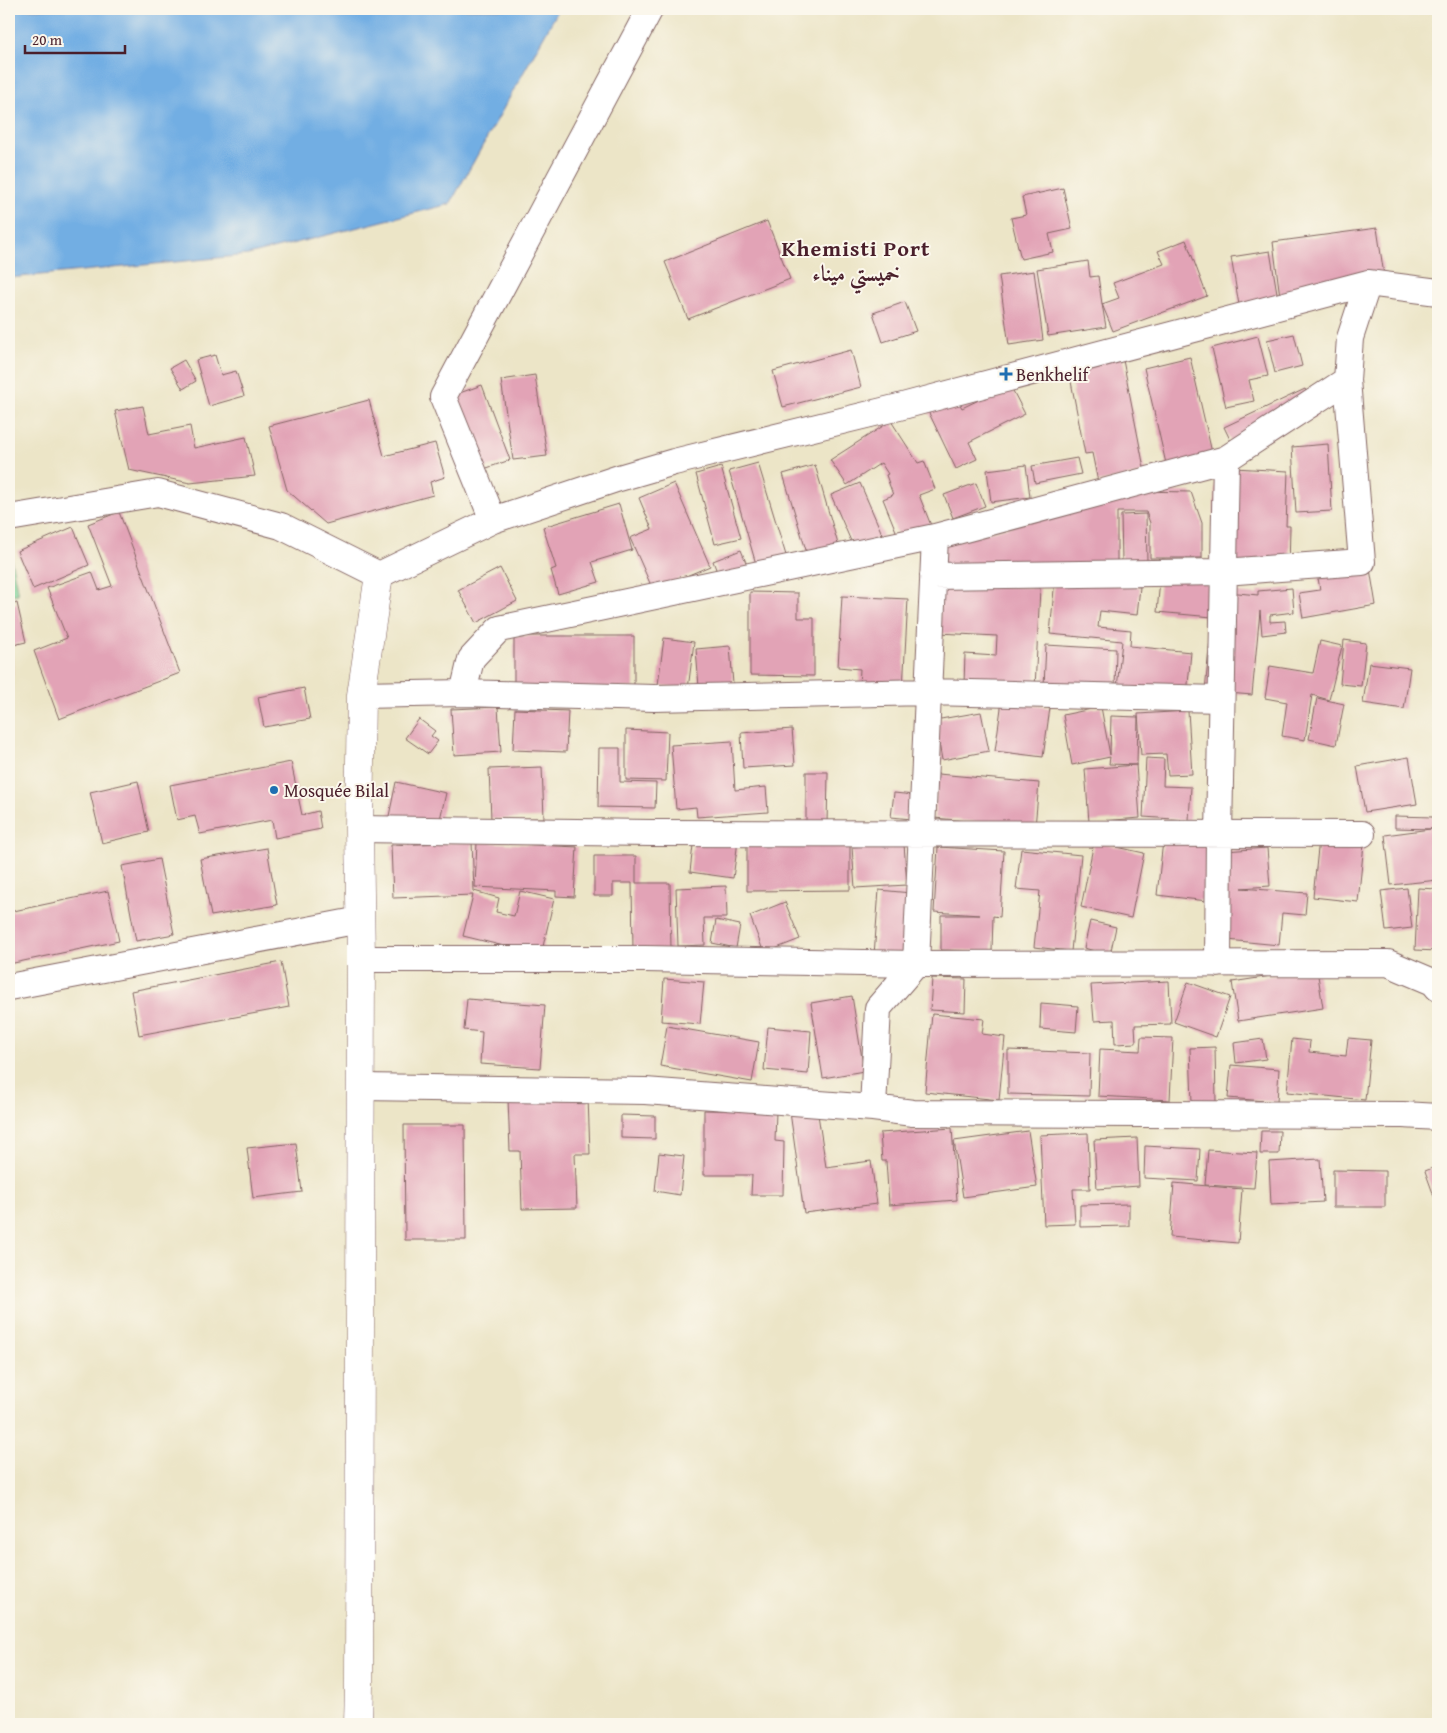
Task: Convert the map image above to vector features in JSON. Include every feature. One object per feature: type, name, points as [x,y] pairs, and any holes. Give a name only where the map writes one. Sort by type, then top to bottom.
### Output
[{"type":"main road","points":[[358,1724],[361,959],[359,829],[362,695],[379,575]]},
{"type":"street","points":[[493,520],[443,397],[650,9]]},
{"type":"street","points":[[933,576],[1224,572],[1362,562],[1347,380],[1350,338],[1368,284]]},
{"type":"street","points":[[9,518],[158,493],[281,526],[379,575],[493,520],[619,478],[674,462],[899,407],[1368,284],[1438,292]]},
{"type":"street","points":[[463,693],[471,659],[499,629],[935,537],[1226,459],[1347,380]]},
{"type":"street","points":[[1218,964],[1226,459]]},
{"type":"street","points":[[873,1108],[878,1008],[916,964],[935,537]]},
{"type":"street","points":[[362,695],[463,693],[654,698],[928,692],[1221,699]]},
{"type":"street","points":[[359,829],[651,833],[1362,834]]},
{"type":"street","points":[[9,987],[360,920]]},
{"type":"street","points":[[361,959],[645,959],[916,964],[1388,964],[1433,982],[1438,988]]},
{"type":"street","points":[[360,1086],[645,1091],[873,1108],[913,1113],[1393,1115],[1438,1117]]},
{"type":"green space","points":[[9,548],[18,594],[9,595]]},
{"type":"water","points":[[9,9],[559,9],[450,204],[248,255],[9,278]]},
{"type":"building","points":[[1063,188],[1072,229],[1049,234],[1053,252],[1021,259],[1011,218],[1026,215],[1022,197]]},
{"type":"building","points":[[767,221],[790,279],[688,319],[665,262]]},
{"type":"building","points":[[1377,228],[1385,282],[1280,297],[1273,242]]},
{"type":"building","points":[[1186,240],[1207,296],[1113,331],[1102,304],[1119,298],[1113,283],[1164,264],[1158,251]]},
{"type":"building","points":[[1270,251],[1278,299],[1239,305],[1231,257]]},
{"type":"building","points":[[1088,261],[1090,277],[1098,276],[1106,327],[1048,336],[1037,269]]},
{"type":"building","points":[[1034,271],[1043,340],[1009,345],[999,276]]},
{"type":"building","points":[[905,302],[916,331],[883,342],[873,313]]},
{"type":"building","points":[[1294,334],[1302,366],[1275,373],[1267,340]]},
{"type":"building","points":[[1258,336],[1268,376],[1249,380],[1254,401],[1226,407],[1212,348]]},
{"type":"building","points":[[851,350],[861,387],[783,407],[773,371]]},
{"type":"building","points":[[215,355],[221,375],[236,371],[244,396],[209,406],[196,360]]},
{"type":"building","points":[[1122,355],[1145,473],[1098,482],[1092,453],[1085,454],[1068,366]]},
{"type":"building","points":[[1190,357],[1213,457],[1167,468],[1144,368]]},
{"type":"building","points":[[184,360],[196,381],[183,389],[170,368]]},
{"type":"building","points":[[535,375],[547,456],[513,460],[501,380]]},
{"type":"building","points":[[482,385],[510,460],[481,470],[454,395]]},
{"type":"building","points":[[1010,385],[1025,414],[969,442],[977,459],[956,469],[928,411],[956,397],[962,408]]},
{"type":"building","points":[[1305,389],[1318,415],[1237,454],[1224,427]]},
{"type":"building","points":[[369,400],[384,456],[435,443],[445,477],[430,482],[433,495],[326,524],[287,490],[269,426]]},
{"type":"building","points":[[143,406],[149,434],[190,426],[194,448],[246,437],[255,476],[190,483],[129,470],[115,411]]},
{"type":"building","points":[[891,421],[918,463],[924,461],[935,489],[919,495],[932,528],[900,541],[883,499],[893,495],[886,475],[888,474],[881,463],[847,485],[830,460]]},
{"type":"building","points":[[1328,444],[1332,511],[1296,513],[1292,447]]},
{"type":"building","points":[[1077,458],[1081,474],[1035,483],[1032,466]]},
{"type":"building","points":[[758,463],[788,562],[758,571],[729,471]]},
{"type":"building","points":[[815,465],[840,551],[809,560],[783,474]]},
{"type":"building","points":[[1026,465],[1030,497],[991,502],[987,470]]},
{"type":"building","points":[[721,467],[741,538],[715,544],[696,474]]},
{"type":"building","points":[[1216,467],[1288,471],[1286,526],[1290,526],[1289,570],[1220,567],[1218,591],[1258,595],[1258,591],[1292,588],[1294,612],[1270,615],[1270,622],[1285,621],[1286,632],[1262,635],[1260,611],[1252,695],[1205,691],[1212,617],[1157,612],[1162,559],[1212,564]]},
{"type":"building","points":[[674,483],[710,566],[653,590],[630,538],[652,529],[639,498]]},
{"type":"building","points":[[860,483],[883,536],[854,548],[831,495]]},
{"type":"building","points":[[976,483],[985,506],[953,518],[944,495]]},
{"type":"building","points":[[1138,491],[1191,492],[1202,523],[1202,558],[1150,558],[1150,523],[1146,512],[1117,512],[1117,568],[939,570],[939,546]]},
{"type":"building","points":[[619,504],[632,550],[592,562],[599,582],[558,594],[551,570],[556,568],[543,527]]},
{"type":"building","points":[[119,512],[180,673],[59,719],[34,651],[67,638],[47,588],[92,572],[99,590],[112,586],[88,524]]},
{"type":"building","points":[[1146,514],[1147,561],[1122,562],[1121,515]]},
{"type":"building","points":[[73,527],[89,565],[33,589],[17,551]]},
{"type":"building","points":[[741,550],[749,570],[720,580],[713,561]]},
{"type":"building","points":[[500,568],[517,601],[476,623],[458,590]]},
{"type":"building","points":[[1370,569],[1376,605],[1303,618],[1299,593],[1320,590],[1318,578]]},
{"type":"building","points":[[1055,578],[1140,587],[1137,615],[1100,611],[1098,627],[1131,630],[1130,646],[1191,652],[1187,695],[1117,688],[1122,641],[1050,634]]},
{"type":"building","points":[[941,583],[1040,588],[1035,688],[964,684],[965,654],[996,656],[997,636],[939,633]]},
{"type":"building","points":[[750,592],[798,593],[798,618],[814,618],[814,676],[750,675]]},
{"type":"building","points":[[842,596],[908,599],[903,689],[859,686],[860,669],[838,667]]},
{"type":"building","points":[[17,603],[26,642],[9,646],[9,605]]},
{"type":"building","points":[[514,636],[634,636],[634,688],[514,688]]},
{"type":"building","points":[[664,638],[694,642],[688,689],[658,685]]},
{"type":"building","points":[[1344,640],[1366,643],[1361,686],[1340,684]]},
{"type":"building","points":[[1320,641],[1342,646],[1329,700],[1312,695],[1305,740],[1282,736],[1287,702],[1265,698],[1270,666],[1313,673]]},
{"type":"building","points":[[1046,645],[1116,649],[1115,689],[1044,685]]},
{"type":"building","points":[[730,646],[733,684],[699,687],[696,649]]},
{"type":"building","points":[[9,651],[12,651],[13,676],[9,676]]},
{"type":"building","points":[[1369,663],[1410,668],[1404,709],[1363,703]]},
{"type":"building","points":[[304,688],[310,719],[264,727],[258,697]]},
{"type":"building","points":[[1317,698],[1344,704],[1336,745],[1309,739]]},
{"type":"building","points":[[1002,701],[1050,708],[1043,757],[995,751]]},
{"type":"building","points":[[498,707],[501,752],[454,755],[451,709]]},
{"type":"building","points":[[1101,707],[1110,755],[1111,716],[1138,717],[1137,765],[1109,764],[1110,757],[1072,765],[1063,715]]},
{"type":"building","points":[[515,709],[568,711],[566,752],[513,750]]},
{"type":"building","points":[[1188,711],[1192,774],[1168,775],[1166,754],[1141,755],[1138,714]]},
{"type":"building","points":[[981,712],[989,751],[942,760],[935,720]]},
{"type":"building","points":[[419,719],[435,731],[431,736],[438,741],[428,754],[405,738]]},
{"type":"building","points":[[792,729],[795,765],[743,768],[741,733]]},
{"type":"building","points":[[626,730],[668,732],[666,781],[626,780]]},
{"type":"building","points":[[732,741],[735,790],[766,787],[768,812],[697,817],[696,807],[676,809],[671,745]]},
{"type":"building","points":[[599,748],[620,748],[620,782],[656,783],[655,808],[598,807]]},
{"type":"building","points":[[1409,757],[1417,804],[1365,812],[1357,766]]},
{"type":"building","points":[[1146,758],[1164,759],[1163,786],[1191,787],[1189,820],[1143,817]]},
{"type":"building","points":[[291,762],[302,815],[318,811],[321,829],[275,838],[272,820],[200,834],[195,816],[177,820],[170,785]]},
{"type":"building","points":[[1136,765],[1140,818],[1089,822],[1085,769]]},
{"type":"building","points":[[542,767],[544,818],[491,819],[489,769]]},
{"type":"building","points":[[806,772],[828,772],[827,825],[806,825]]},
{"type":"building","points":[[938,774],[1039,783],[1035,827],[934,818]]},
{"type":"building","points":[[138,781],[149,832],[102,843],[90,792]]},
{"type":"building","points":[[396,782],[446,793],[438,828],[389,816]]},
{"type":"building","points":[[894,793],[914,795],[912,819],[891,817]]},
{"type":"building","points":[[1395,816],[1433,817],[1433,829],[1395,828]]},
{"type":"building","points":[[1438,828],[1438,880],[1391,885],[1385,835]]},
{"type":"building","points":[[694,836],[738,841],[733,878],[690,872]]},
{"type":"building","points":[[1319,839],[1364,844],[1358,902],[1313,897]]},
{"type":"building","points":[[1163,841],[1213,846],[1207,901],[1157,895]]},
{"type":"building","points":[[472,842],[474,891],[499,898],[496,912],[514,916],[520,891],[554,899],[541,955],[463,936],[473,895],[393,898],[391,845]]},
{"type":"building","points":[[477,842],[577,847],[574,897],[556,896],[556,891],[475,887]]},
{"type":"building","points":[[1094,842],[1144,853],[1131,918],[1081,907]]},
{"type":"building","points":[[747,844],[850,844],[850,890],[747,891]]},
{"type":"building","points":[[904,844],[907,885],[855,888],[852,847]]},
{"type":"building","points":[[938,847],[1004,851],[1000,917],[993,916],[992,951],[941,950],[941,915],[980,915],[934,912]]},
{"type":"building","points":[[267,848],[277,905],[211,916],[200,859]]},
{"type":"building","points":[[1267,848],[1270,886],[1241,888],[1307,893],[1305,915],[1282,913],[1279,945],[1217,939],[1224,851]]},
{"type":"building","points":[[1021,849],[1081,855],[1071,951],[1034,947],[1040,891],[1016,889]]},
{"type":"building","points":[[594,856],[636,856],[636,883],[670,883],[671,951],[633,951],[632,883],[613,883],[613,896],[594,896]]},
{"type":"building","points":[[159,859],[174,934],[136,941],[122,866]]},
{"type":"building","points":[[726,886],[727,918],[704,918],[705,945],[678,946],[676,888]]},
{"type":"building","points":[[1407,888],[1412,928],[1386,931],[1381,891]]},
{"type":"building","points":[[1418,888],[1438,889],[1438,951],[1415,950]]},
{"type":"building","points":[[879,890],[911,893],[906,957],[874,955]]},
{"type":"building","points":[[108,891],[119,941],[9,964],[9,912]]},
{"type":"building","points":[[785,902],[800,939],[764,953],[750,916]]},
{"type":"building","points":[[716,920],[740,925],[736,948],[712,943]]},
{"type":"building","points":[[1090,921],[1116,927],[1110,955],[1084,948]]},
{"type":"building","points":[[281,962],[289,1007],[139,1035],[131,991]]},
{"type":"building","points":[[1317,969],[1323,1008],[1238,1021],[1232,982]]},
{"type":"building","points":[[932,978],[966,979],[965,1012],[930,1010]]},
{"type":"building","points":[[664,979],[704,982],[700,1024],[661,1021]]},
{"type":"building","points":[[1169,981],[1171,1024],[1135,1025],[1136,1043],[1115,1044],[1114,1020],[1094,1021],[1091,985]]},
{"type":"building","points":[[1188,982],[1230,997],[1216,1037],[1174,1022]]},
{"type":"building","points":[[852,996],[864,1071],[823,1078],[811,1003]]},
{"type":"building","points":[[467,999],[545,1005],[540,1068],[480,1064],[482,1032],[464,1030]]},
{"type":"building","points":[[1041,1003],[1078,1006],[1076,1032],[1040,1029]]},
{"type":"building","points":[[932,1014],[984,1019],[982,1034],[1005,1037],[999,1100],[925,1092]]},
{"type":"building","points":[[667,1026],[759,1042],[752,1082],[660,1066]]},
{"type":"building","points":[[768,1027],[811,1031],[808,1074],[764,1070]]},
{"type":"building","points":[[1141,1037],[1173,1038],[1170,1100],[1098,1096],[1100,1049],[1140,1051]]},
{"type":"building","points":[[1348,1038],[1371,1040],[1365,1100],[1287,1092],[1292,1039],[1310,1041],[1309,1052],[1346,1056]]},
{"type":"building","points":[[1263,1039],[1266,1059],[1236,1063],[1234,1043]]},
{"type":"building","points":[[1215,1047],[1216,1102],[1192,1103],[1190,1048]]},
{"type":"building","points":[[1008,1050],[1090,1053],[1089,1096],[1008,1094]]},
{"type":"building","points":[[1231,1065],[1279,1069],[1277,1102],[1228,1098]]},
{"type":"building","points":[[588,1097],[590,1154],[575,1154],[577,1208],[522,1209],[520,1151],[510,1151],[508,1099]]},
{"type":"building","points":[[817,1108],[826,1167],[871,1161],[877,1204],[804,1213],[790,1112]]},
{"type":"building","points":[[704,1110],[776,1111],[775,1141],[784,1142],[783,1195],[751,1195],[752,1175],[704,1175]]},
{"type":"building","points":[[621,1115],[655,1116],[655,1139],[621,1138]]},
{"type":"building","points":[[404,1125],[465,1125],[466,1240],[405,1240]]},
{"type":"building","points":[[952,1128],[957,1200],[889,1205],[886,1161],[882,1161],[880,1133]]},
{"type":"building","points":[[1028,1131],[1037,1187],[963,1197],[954,1141]]},
{"type":"building","points":[[1261,1131],[1280,1131],[1279,1154],[1260,1154]]},
{"type":"building","points":[[1088,1133],[1090,1189],[1073,1189],[1075,1224],[1044,1225],[1040,1135]]},
{"type":"building","points":[[1137,1138],[1139,1186],[1097,1189],[1094,1140]]},
{"type":"building","points":[[296,1143],[302,1192],[253,1198],[247,1148]]},
{"type":"building","points":[[1145,1146],[1200,1149],[1198,1181],[1144,1178]]},
{"type":"building","points":[[1208,1150],[1257,1153],[1254,1188],[1205,1185]]},
{"type":"building","points":[[659,1153],[684,1156],[680,1195],[655,1191]]},
{"type":"building","points":[[1320,1159],[1323,1202],[1271,1205],[1269,1162]]},
{"type":"building","points":[[1438,1166],[1438,1207],[1425,1171]]},
{"type":"building","points":[[1333,1170],[1385,1171],[1385,1207],[1333,1207]]},
{"type":"building","points":[[1174,1183],[1242,1189],[1238,1243],[1170,1237]]},
{"type":"building","points":[[1129,1204],[1129,1226],[1080,1227],[1080,1205]]},
{"type":"place","name":"Benkhelif","points":[[1006,374]]},
{"type":"place","name":"Mosquée Bilal","points":[[274,790]]},
{"type":"district","name":"Khemisti Port خميستي ميناء","points":[[856,260]]}]
